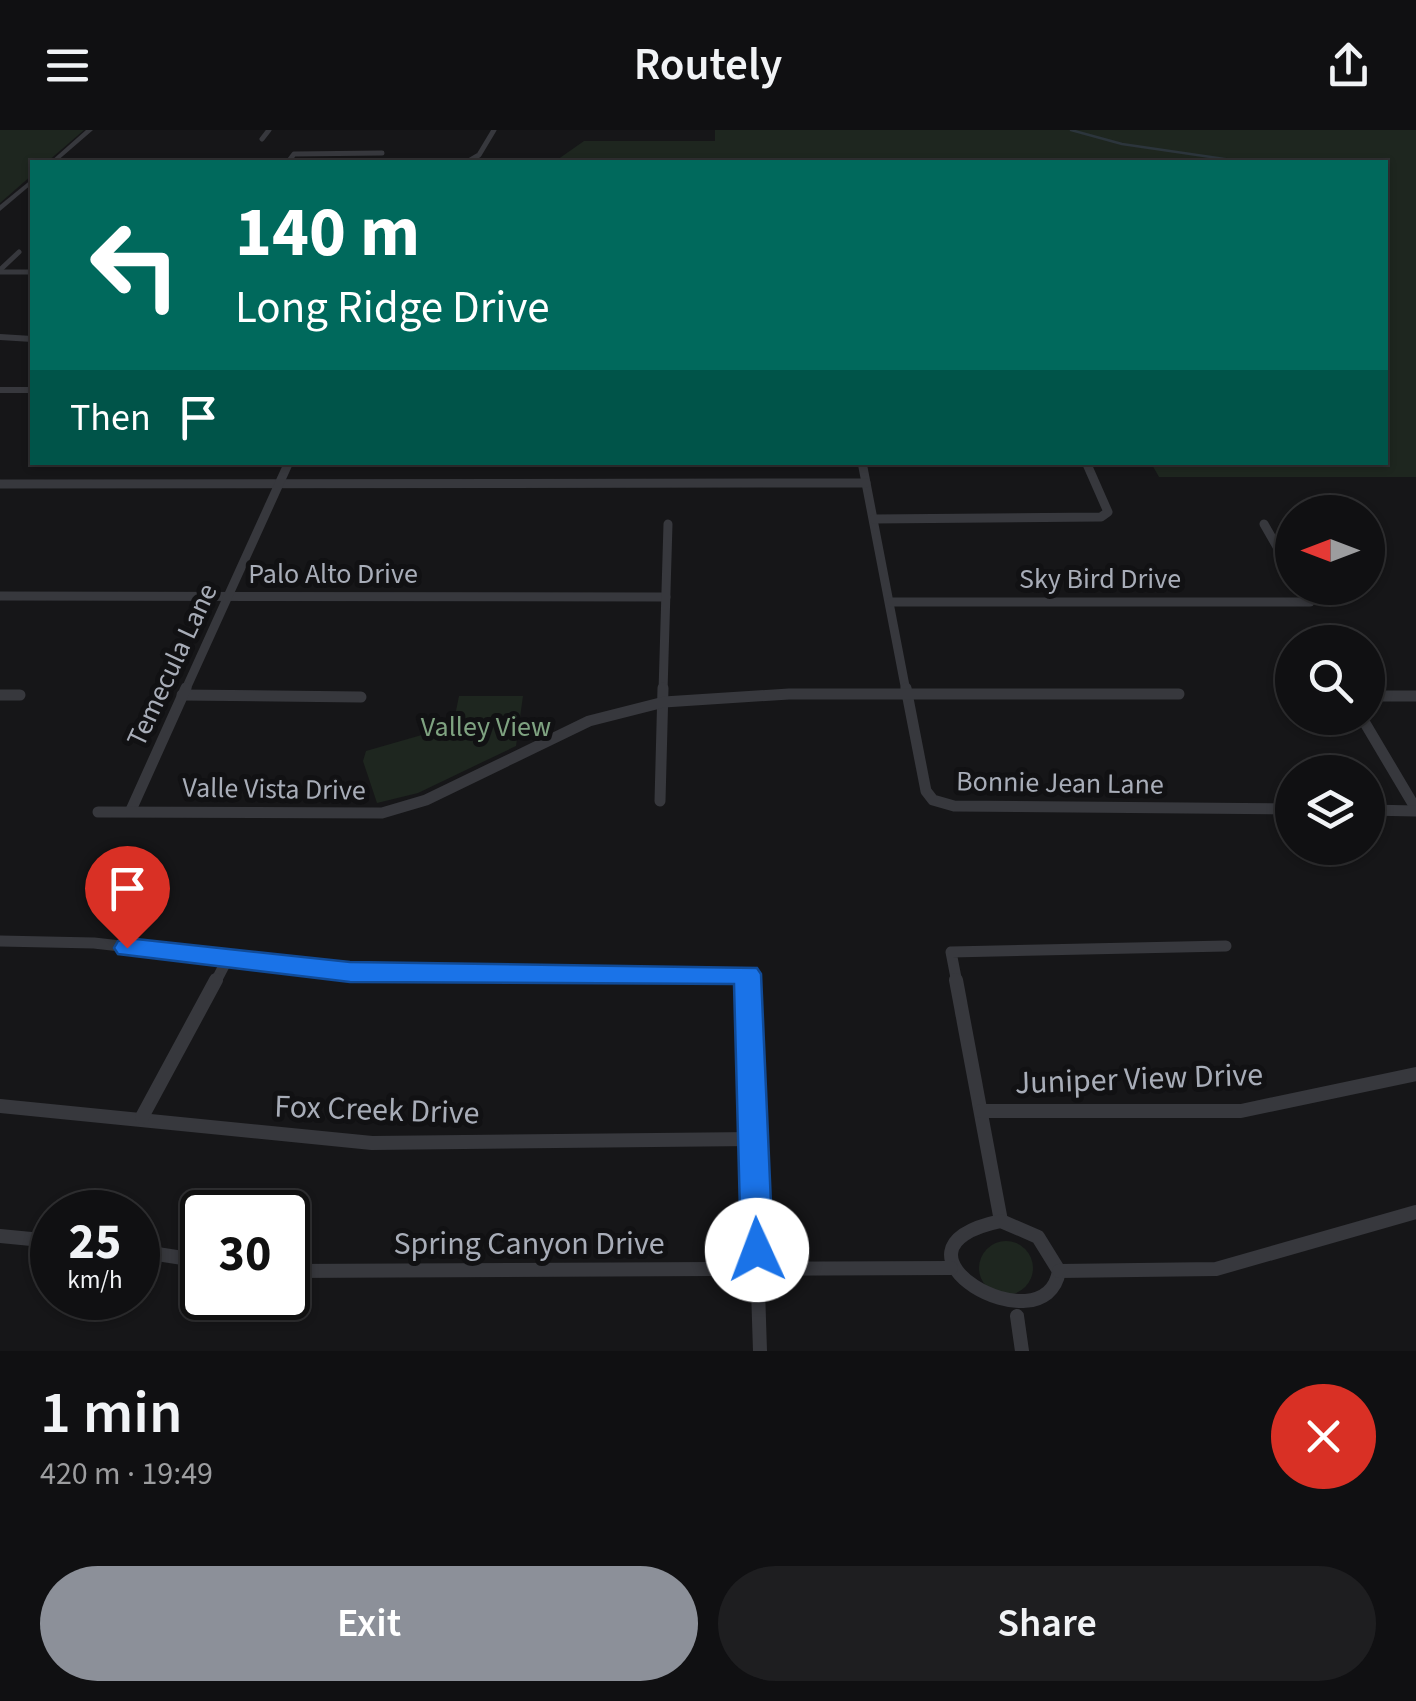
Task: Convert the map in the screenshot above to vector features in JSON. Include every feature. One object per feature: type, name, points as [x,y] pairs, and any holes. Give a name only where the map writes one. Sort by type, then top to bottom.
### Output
[{"type":"street","points":[[55,160],[90,130]]},
{"type":"street","points":[[262,139],[269,130]]},
{"type":"street","points":[[470,160],[479,155],[494,130]]},
{"type":"street","points":[[290,160],[294,154],[382,153]]},
{"type":"street","points":[[0,209],[30,184]]},
{"type":"street","points":[[0,271],[19,252]]},
{"type":"street","points":[[0,271],[30,272]]},
{"type":"street","points":[[0,337],[30,340]]},
{"type":"street","points":[[0,390],[30,390]]},
{"type":"street","name":"Temecula Lane","points":[[131,810],[288,465]]},
{"type":"street","name":"Bonnie Jean Lane","points":[[863,465],[926,791],[943,804],[1275,809]]},
{"type":"street","points":[[874,519],[1107,515],[1087,465]]},
{"type":"street","points":[[0,484],[866,483]]},
{"type":"street","points":[[660,801],[668,524]]},
{"type":"street","points":[[1264,524],[1275,543]]},
{"type":"street","name":"Palo Alto Drive","points":[[0,596],[666,597]]},
{"type":"street","name":"Sky Bird Drive","points":[[891,602],[1275,602]]},
{"type":"street","name":"Valle Vista Drive","points":[[98,812],[382,813],[426,800],[588,721],[664,702],[789,694],[1179,694]]},
{"type":"street","points":[[0,695],[20,695]]},
{"type":"street","points":[[182,695],[360,696]]},
{"type":"street","points":[[1385,696],[1416,696]]},
{"type":"street","points":[[1372,735],[1416,810]]},
{"type":"street","points":[[1385,810],[1416,810]]},
{"type":"street","points":[[0,941],[94,943],[350,972],[748,974],[760,1351]]},
{"type":"street","points":[[1001,1221],[951,952],[1226,946]]},
{"type":"street","points":[[142,1117],[226,960]]},
{"type":"street","name":"Juniper View Drive","points":[[981,1111],[1242,1111],[1416,1074]]},
{"type":"street","name":"Fox Creek Drive","points":[[0,1106],[142,1117],[372,1143],[754,1139]]},
{"type":"street","points":[[1059,1271],[1216,1269],[1416,1212]]},
{"type":"street","points":[[1001,1221],[1031,1231],[1045,1242],[1059,1271],[1052,1298],[1040,1309],[1017,1316],[989,1311],[970,1300],[957,1285],[951,1268],[952,1249],[960,1236],[974,1226],[1001,1221]]},
{"type":"street","points":[[0,1236],[30,1239]]},
{"type":"street","name":"Spring Canyon Drive","points":[[310,1271],[951,1268]]},
{"type":"street","points":[[1017,1316],[1022,1351]]},
{"type":"green space","points":[[0,130],[84,130],[49,160],[30,160],[30,177],[0,203]]},
{"type":"green space","points":[[715,130],[1416,130],[1416,477],[1159,477],[1152,465],[1388,465],[1388,160],[557,160],[584,141],[715,141]]},
{"type":"green space","name":"Valley View","points":[[459,696],[523,696],[516,746],[418,793],[377,803],[363,761],[366,751],[453,726]]},
{"type":"green space","points":[[1006,1241],[1025,1249],[1033,1268],[1025,1287],[1006,1295],[987,1287],[979,1268],[987,1249]]},
{"type":"waterway","points":[[1071,130],[1122,144],[1231,160]]},
{"type":"route","points":[[127,948],[350,972],[748,974],[757,1250]]}]
